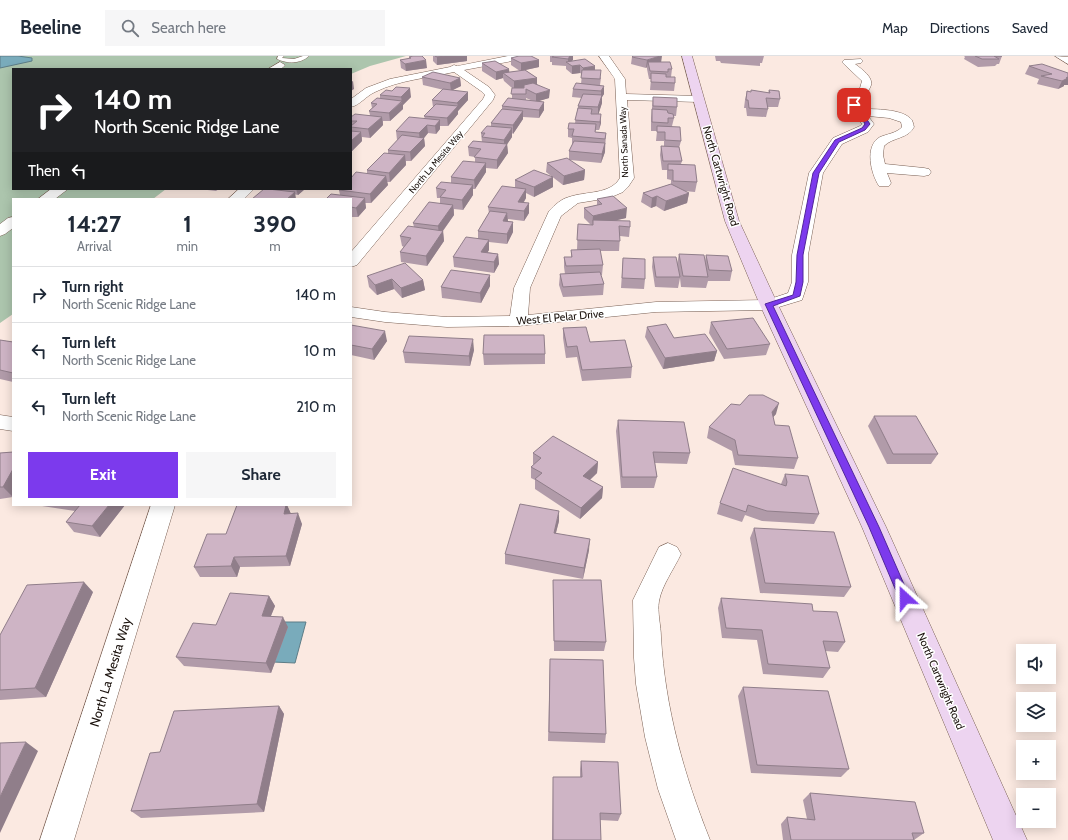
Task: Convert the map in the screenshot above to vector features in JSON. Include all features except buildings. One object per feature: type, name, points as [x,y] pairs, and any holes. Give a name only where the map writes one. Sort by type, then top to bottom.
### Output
[{"type":"street","points":[[352,103],[370,90],[383,84],[454,68],[523,56]]},
{"type":"street","name":"North Sanada Way","points":[[518,321],[522,288],[554,214],[561,207],[574,200],[614,192],[624,185],[627,178],[620,79],[604,56]]},
{"type":"street","name":"North Cartwright Road","points":[[687,56],[732,221],[769,304],[874,527],[1010,840]]},
{"type":"street","points":[[1060,56],[1068,61]]},
{"type":"street","points":[[858,61],[847,62],[865,76],[867,82],[865,89],[852,99],[859,112],[883,113],[898,116],[906,120],[908,127],[906,131],[882,141],[878,147],[876,154],[884,183]]},
{"type":"street","name":"North La Mesita Way","points":[[352,261],[488,100],[490,94],[485,89],[454,68]]},
{"type":"street","points":[[622,97],[699,99]]},
{"type":"street","name":"West El Pelar Drive","points":[[352,312],[386,317],[447,322],[518,321],[656,307],[769,304],[796,296],[800,282],[800,255],[816,173],[837,141],[864,129],[868,124],[859,112]]},
{"type":"street","points":[[880,168],[924,172]]},
{"type":"street","points":[[47,198],[59,190]]},
{"type":"street","points":[[236,198],[246,190]]},
{"type":"street","points":[[0,231],[12,222]]},
{"type":"street","points":[[0,422],[12,424]]},
{"type":"street","name":"North La Mesita Way","points":[[57,840],[163,506]]},
{"type":"street","points":[[668,554],[646,601],[647,658],[654,705],[666,760],[693,840]]},
{"type":"lane","points":[[280,63],[299,60],[306,56]]},
{"type":"green space","points":[[0,56],[406,56],[370,66],[352,74],[352,68],[12,68],[12,190],[165,190],[154,198],[12,198],[12,315],[0,323]]},
{"type":"water","points":[[0,56],[32,58],[32,61],[0,68]]},
{"type":"water","points":[[285,622],[306,622],[295,663],[273,662]]},
{"type":"route","points":[[854,105],[868,124],[864,129],[837,141],[816,173],[800,255],[800,282],[796,296],[769,304],[874,527],[905,598]]}]
